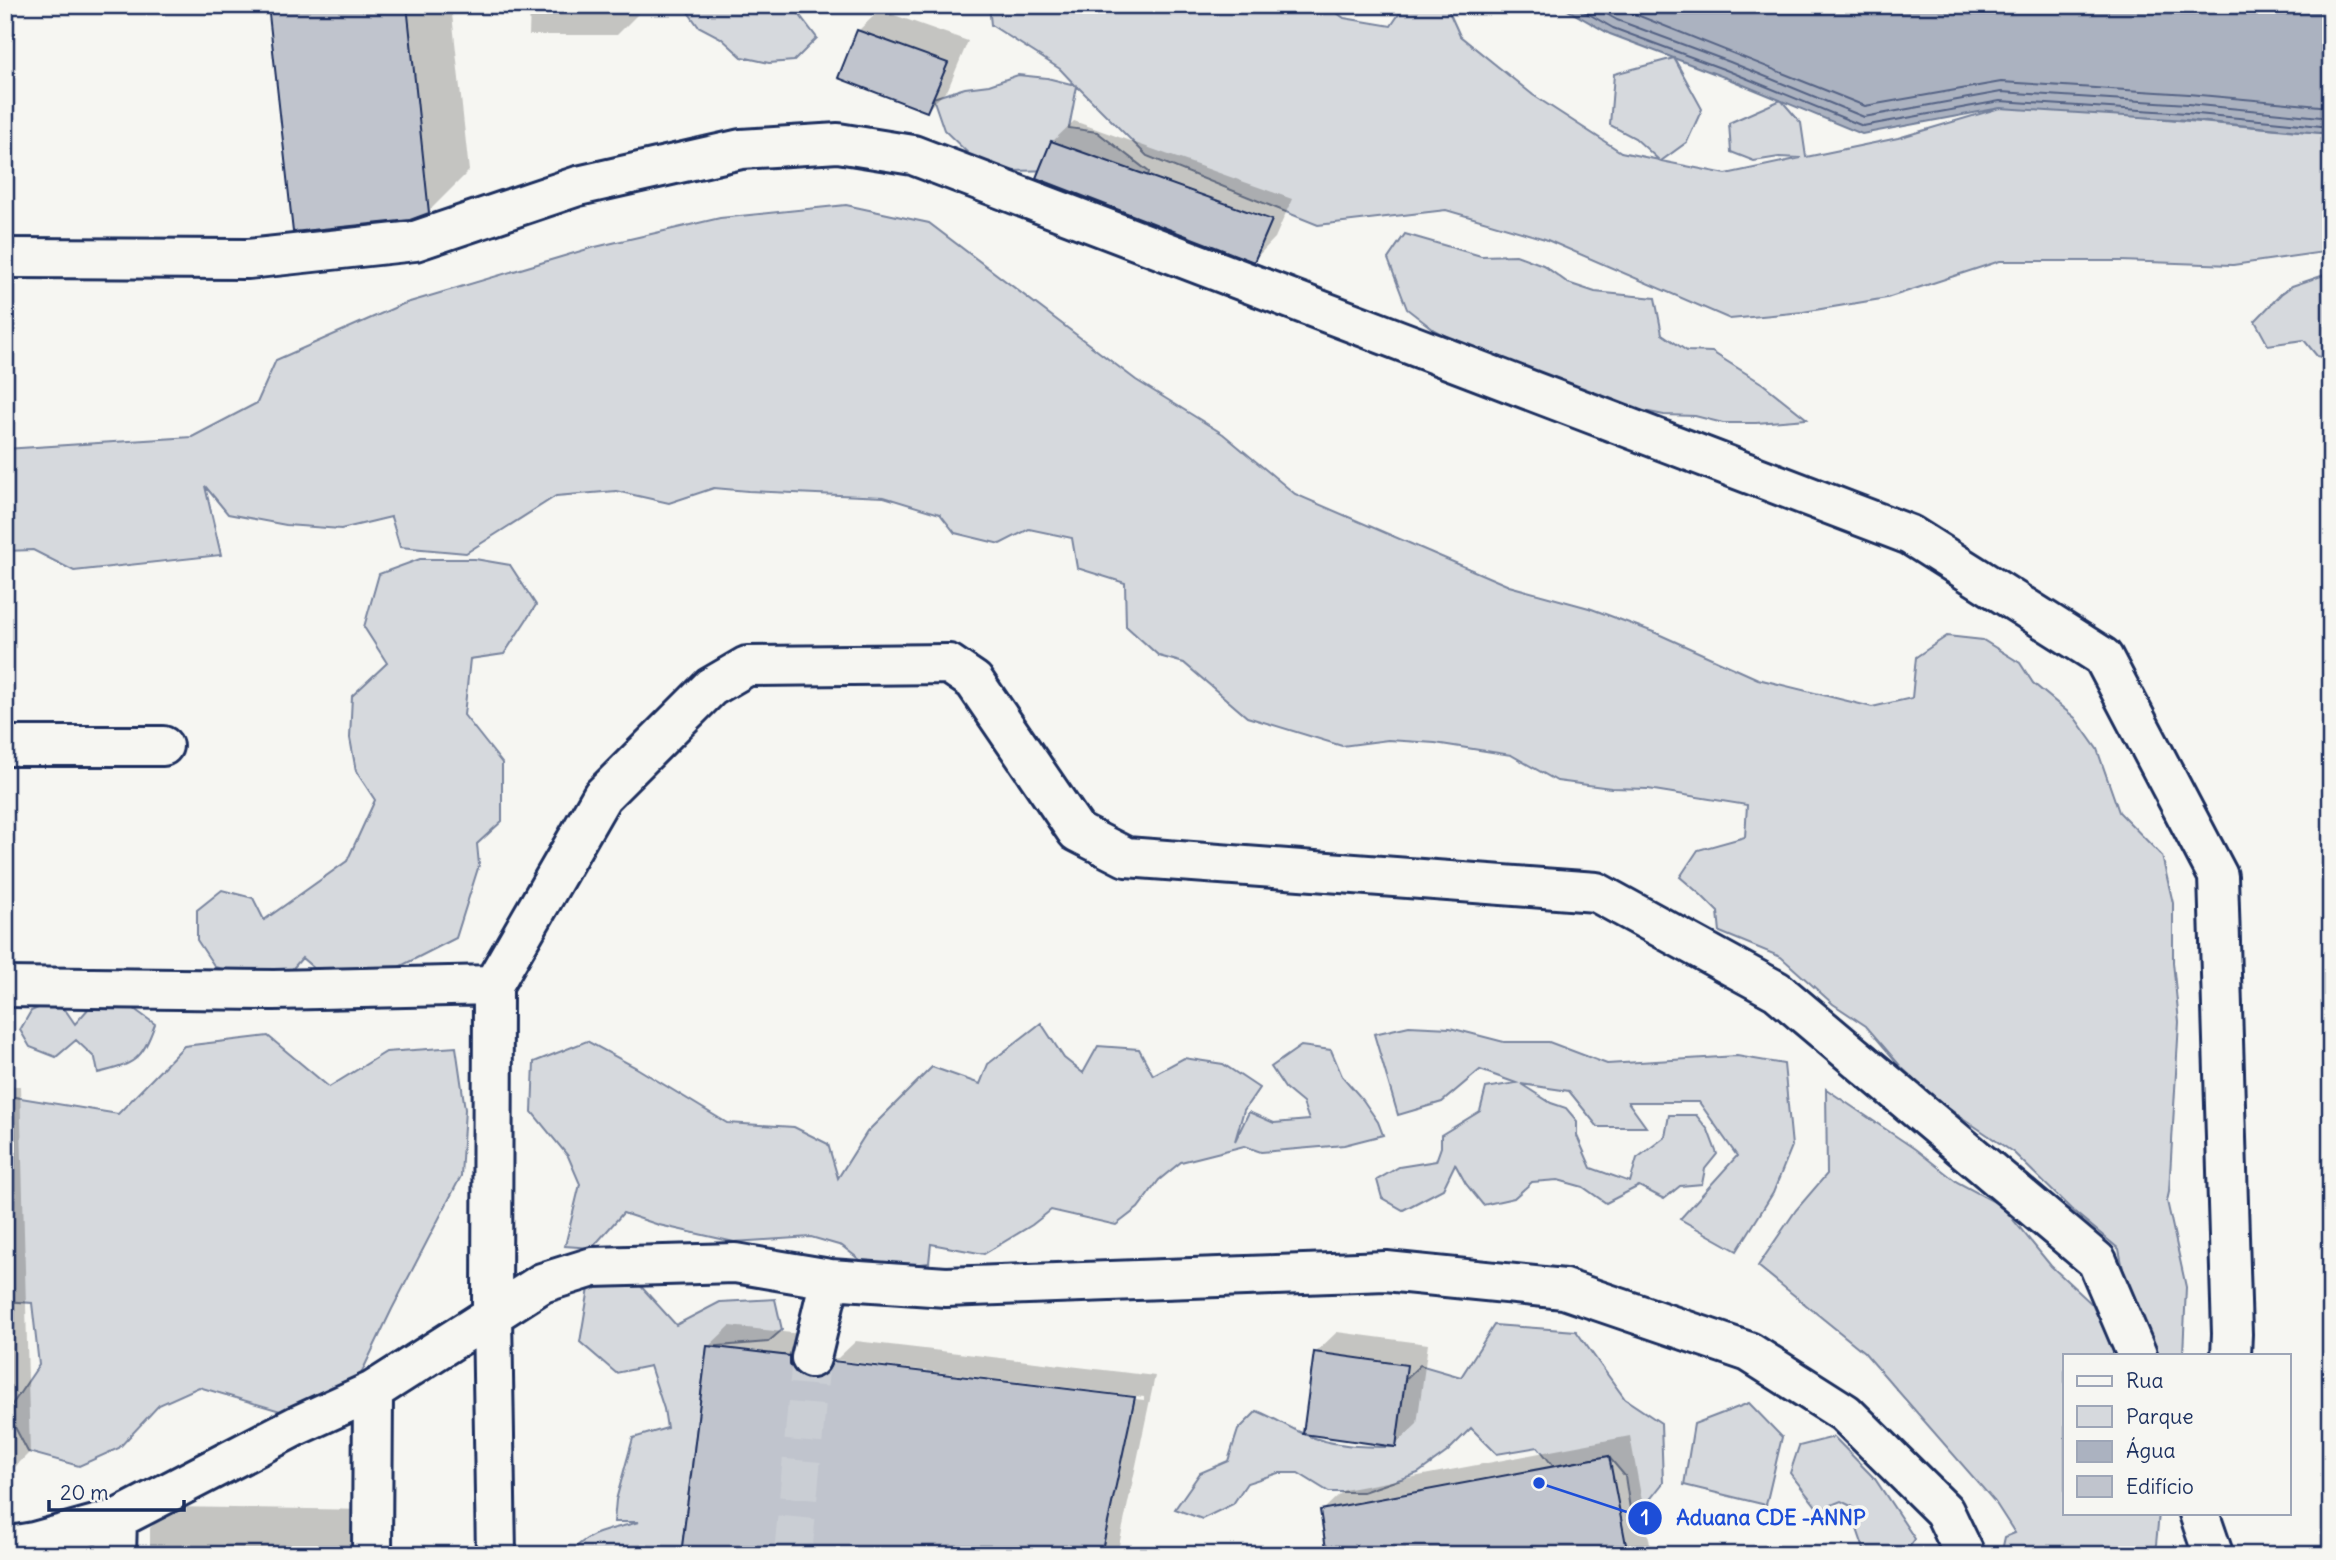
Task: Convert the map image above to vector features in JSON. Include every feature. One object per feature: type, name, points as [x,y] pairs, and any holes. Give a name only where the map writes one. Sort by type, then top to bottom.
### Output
[{"type":"lane","points":[[5,258],[248,259],[415,241],[578,186],[741,149],[838,143],[913,155],[1910,536],[2103,657],[2218,876],[2231,1354]]},
{"type":"lane","points":[[496,1555],[492,1315],[493,985],[602,796],[711,687],[747,666],[949,664],[974,681],[1077,832],[1126,857],[1596,892],[1777,991],[2096,1261],[2137,1354]]},
{"type":"lane","points":[[5,746],[163,746]]},
{"type":"lane","points":[[5,987],[274,990],[493,985]]},
{"type":"lane","points":[[5,1547],[34,1542],[116,1537],[296,1426],[373,1391],[542,1283],[593,1267],[735,1264],[830,1279],[946,1287],[1386,1271],[1564,1289],[1749,1352],[1845,1413],[1944,1511],[1965,1555]]},
{"type":"lane","points":[[811,1359],[830,1279]]},
{"type":"lane","points":[[372,1555],[373,1391]]},
{"type":"lane","points":[[2199,1514],[2213,1554]]},
{"type":"lane","points":[[2213,1554],[2217,1514]]},
{"type":"green space","points":[[683,5],[792,5],[817,38],[794,61],[769,63],[742,57],[721,38],[698,26]]},
{"type":"green space","points":[[989,5],[1326,5],[1344,18],[1391,26],[1405,5],[1446,5],[1460,36],[1533,95],[1621,152],[1659,160],[1635,138],[1610,125],[1614,74],[1674,58],[1702,109],[1687,142],[1661,161],[1726,174],[1801,158],[1779,157],[1754,161],[1731,152],[1729,123],[1781,100],[1801,123],[1806,157],[1898,138],[2010,105],[2331,134],[2331,251],[2233,265],[2000,261],[1887,298],[1803,312],[1730,319],[1545,239],[1446,210],[1318,225],[1147,156],[1077,86],[1069,128],[1097,132],[1149,172],[1143,198],[1064,170],[1007,171],[974,159],[944,130],[933,98],[1018,75],[1075,85],[1060,69],[991,25]]},
{"type":"green space","points":[[846,205],[929,223],[1136,380],[1223,434],[1295,494],[1509,586],[1589,608],[1656,633],[1758,679],[1872,707],[1912,698],[1916,657],[1947,636],[1983,640],[2020,663],[2033,683],[2075,718],[2097,749],[2119,812],[2162,856],[2173,903],[2173,962],[2179,1022],[2167,1201],[2186,1287],[2183,1354],[2151,1354],[2131,1309],[2119,1249],[2071,1209],[2014,1153],[1939,1102],[1902,1068],[1866,1026],[1833,1004],[1781,957],[1720,932],[1718,912],[1680,877],[1698,850],[1745,837],[1747,805],[1648,789],[1611,788],[1557,781],[1511,755],[1435,743],[1388,740],[1342,746],[1247,717],[1184,663],[1159,656],[1126,626],[1125,583],[1077,568],[1072,538],[1029,529],[1000,544],[955,533],[940,514],[884,497],[714,488],[669,503],[616,491],[556,496],[466,553],[400,547],[391,517],[341,529],[286,525],[228,514],[205,486],[221,555],[74,571],[33,550],[5,551],[5,449],[192,437],[257,403],[276,360],[403,304],[591,248],[720,218]]},
{"type":"green space","points":[[1405,234],[1481,256],[1516,255],[1543,265],[1568,283],[1595,292],[1655,298],[1662,334],[1687,351],[1712,352],[1763,384],[1807,419],[1723,423],[1695,416],[1664,415],[1639,410],[1468,348],[1434,330],[1407,309],[1388,259]]},
{"type":"green space","points":[[2331,275],[2331,359],[2317,356],[2304,340],[2268,345],[2255,321],[2292,286]]},
{"type":"green space","points":[[420,559],[475,559],[510,565],[536,605],[504,654],[470,659],[464,715],[502,763],[502,821],[477,844],[479,865],[456,938],[395,969],[337,988],[302,958],[274,990],[215,967],[197,940],[197,910],[222,890],[253,898],[264,920],[347,861],[375,800],[356,771],[350,738],[352,696],[387,663],[364,627],[379,574]]},
{"type":"green space","points":[[123,1001],[155,1024],[141,1053],[128,1063],[110,1070],[98,1073],[95,1058],[76,1040],[56,1057],[30,1047],[20,1030],[31,1011],[50,1003],[66,1011],[75,1024],[89,1008]]},
{"type":"green space","points":[[1041,1023],[1064,1058],[1083,1073],[1098,1046],[1139,1049],[1153,1075],[1184,1058],[1223,1064],[1259,1088],[1244,1110],[1235,1141],[1249,1112],[1274,1123],[1309,1120],[1303,1103],[1285,1088],[1271,1067],[1301,1046],[1331,1050],[1342,1076],[1363,1100],[1378,1122],[1383,1135],[1344,1145],[1261,1152],[1244,1146],[1181,1162],[1159,1180],[1138,1208],[1116,1225],[1051,1210],[1032,1225],[984,1254],[931,1244],[929,1263],[873,1270],[842,1246],[811,1237],[734,1242],[659,1225],[623,1213],[592,1248],[565,1246],[580,1184],[568,1156],[532,1112],[534,1062],[587,1041],[727,1123],[794,1127],[828,1144],[838,1178],[867,1132],[932,1067],[980,1084],[988,1064]]},
{"type":"green space","points":[[1409,1026],[1450,1028],[1504,1042],[1549,1042],[1607,1064],[1737,1056],[1784,1064],[1792,1146],[1773,1193],[1737,1251],[1680,1219],[1737,1156],[1699,1102],[1628,1102],[1646,1127],[1598,1127],[1569,1091],[1521,1084],[1551,1103],[1566,1108],[1577,1121],[1577,1136],[1591,1168],[1630,1182],[1637,1158],[1665,1137],[1669,1115],[1696,1115],[1708,1130],[1717,1154],[1705,1169],[1702,1184],[1680,1186],[1664,1199],[1639,1186],[1606,1203],[1583,1187],[1558,1180],[1532,1182],[1514,1198],[1483,1205],[1466,1184],[1455,1164],[1443,1189],[1403,1210],[1382,1198],[1377,1180],[1399,1167],[1436,1161],[1441,1147],[1441,1135],[1480,1111],[1486,1088],[1516,1083],[1480,1070],[1442,1102],[1398,1115],[1374,1034]]},
{"type":"green space","points":[[268,1036],[329,1087],[386,1052],[456,1047],[465,1109],[461,1176],[358,1380],[287,1413],[199,1387],[159,1405],[119,1448],[79,1466],[28,1452],[7,1412],[39,1365],[32,1303],[5,1301],[5,1108],[15,1097],[118,1114],[184,1046]]},
{"type":"green space","points":[[1826,1089],[1915,1149],[1957,1182],[2002,1206],[2051,1266],[2092,1304],[2116,1354],[2063,1354],[2063,1514],[2159,1514],[2155,1555],[2001,1555],[2005,1537],[2015,1533],[1995,1502],[1864,1352],[1758,1266],[1796,1210],[1827,1174]]},
{"type":"green space","points":[[590,1282],[637,1282],[676,1325],[720,1302],[775,1299],[782,1330],[768,1342],[707,1347],[681,1555],[571,1555],[576,1547],[592,1536],[639,1522],[614,1522],[616,1500],[633,1438],[667,1428],[664,1409],[650,1366],[616,1373],[580,1342]]},
{"type":"green space","points":[[1494,1325],[1576,1331],[1625,1399],[1661,1423],[1663,1483],[1632,1522],[1625,1476],[1609,1457],[1553,1466],[1538,1447],[1497,1454],[1471,1428],[1447,1452],[1418,1473],[1363,1492],[1329,1492],[1298,1473],[1278,1473],[1247,1483],[1233,1504],[1202,1519],[1175,1509],[1200,1473],[1228,1461],[1238,1430],[1257,1411],[1324,1441],[1395,1447],[1392,1392],[1420,1365],[1461,1377]]},
{"type":"green space","points":[[1749,1403],[1782,1437],[1766,1505],[1684,1485],[1694,1424]]},
{"type":"green space","points":[[1834,1437],[1875,1479],[1915,1539],[1904,1555],[1866,1555],[1853,1507],[1841,1501],[1819,1510],[1790,1473],[1799,1446]]},
{"type":"water","points":[[1559,5],[2331,5],[2331,134],[2187,120],[2000,108],[1862,134],[1610,34]]},
{"type":"building","points":[[268,5],[407,5],[429,213],[410,220],[293,232]]},
{"type":"building","points":[[857,30],[948,63],[927,112],[838,78]]},
{"type":"building","points":[[1051,141],[1272,220],[1254,262],[1036,178]]},
{"type":"building","points":[[707,1346],[790,1356],[790,1365],[795,1373],[807,1379],[817,1379],[826,1373],[833,1361],[1135,1397],[1101,1555],[681,1555]]},
{"type":"building","points":[[1314,1352],[1407,1365],[1396,1447],[1303,1434]]},
{"type":"building","points":[[1609,1456],[1628,1555],[1327,1555],[1320,1510]]},
{"type":"tunnel","points":[[793,1555],[811,1358]]},
{"type":"place","name":"Aduana CDE -ANNP","points":[[1539,1483]]}]
